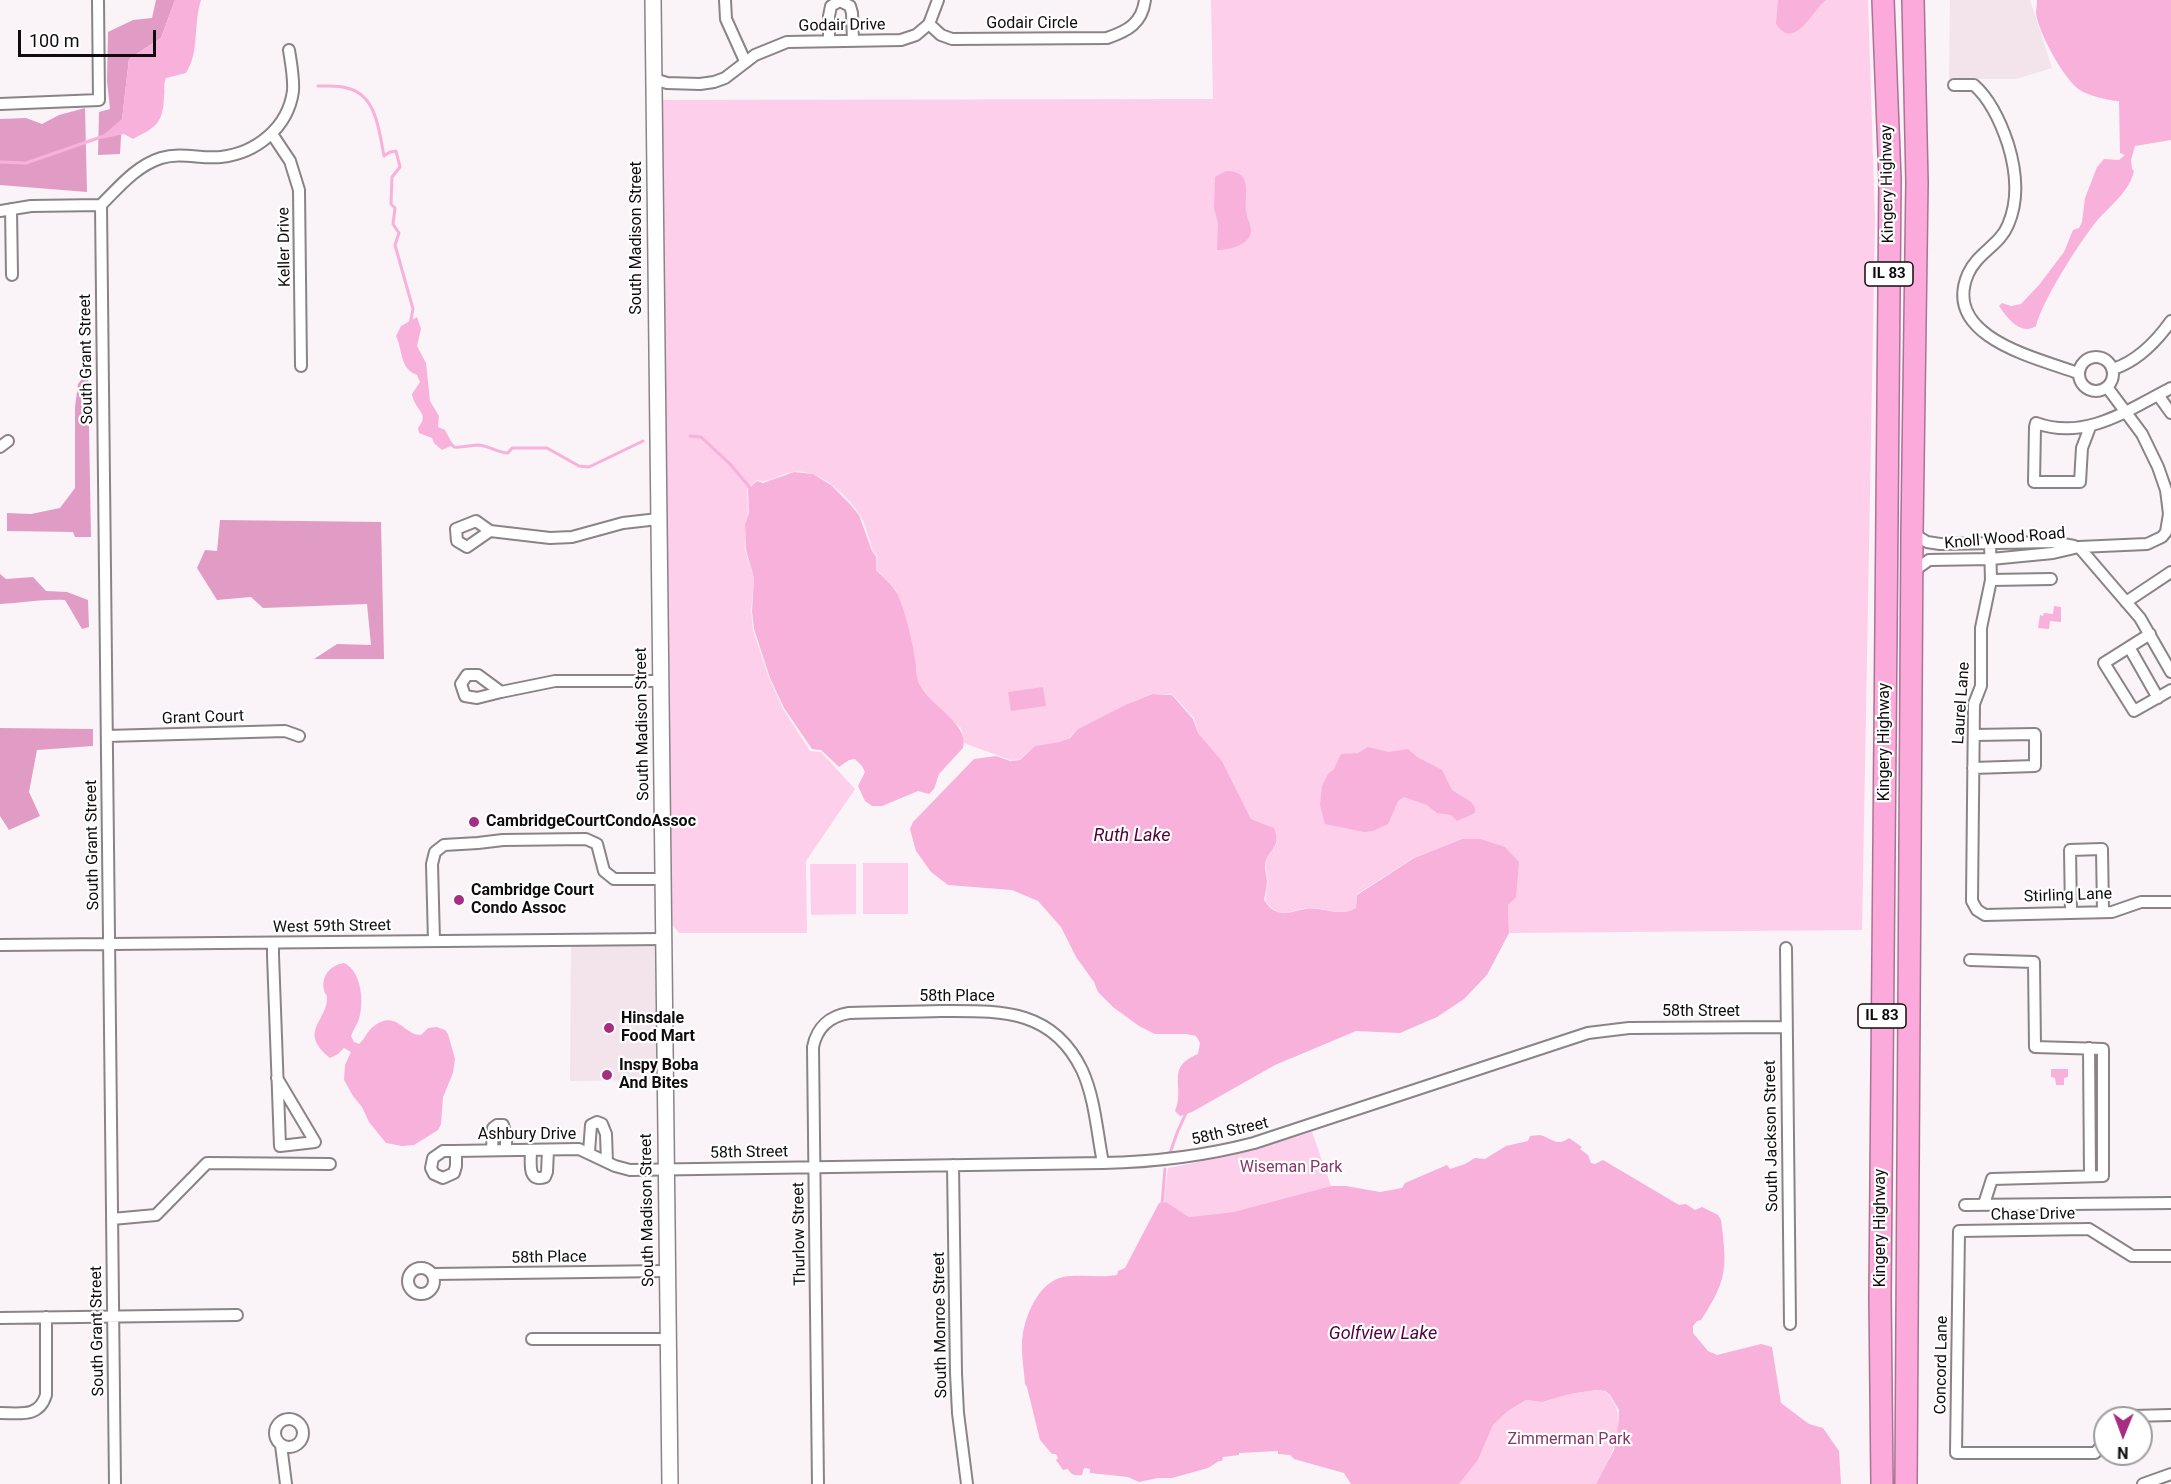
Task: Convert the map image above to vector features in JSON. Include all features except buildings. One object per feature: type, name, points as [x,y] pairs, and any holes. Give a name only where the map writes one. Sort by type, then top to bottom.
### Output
[{"type":"highway","name":"Kingery Highway","points":[[1882,1484],[1880,1283],[1890,179],[1883,0]]},
{"type":"highway","name":"Kingery Highway","points":[[1906,1484],[1912,533],[1917,182],[1913,0]]},
{"type":"highway","points":[[1906,1294],[1918,1484]]},
{"type":"street","points":[[0,104],[99,100],[98,0]]},
{"type":"street","name":"South Madison Street","points":[[653,0],[670,1484]]},
{"type":"street","points":[[725,0],[726,19],[745,61]]},
{"type":"street","points":[[929,24],[938,0]]},
{"type":"street","name":"Godair Circle","points":[[929,24],[941,35],[952,39],[1107,38],[1125,32],[1138,22],[1145,0]]},
{"type":"street","points":[[829,41],[829,11],[831,6],[840,1],[850,6],[853,41]]},
{"type":"street","name":"Godair Drive","points":[[654,80],[667,83],[714,82],[725,78],[745,61],[770,47],[787,42],[901,40],[916,35],[929,24]]},
{"type":"street","points":[[12,275],[6,210],[31,206],[100,205],[137,169],[151,162],[179,155],[214,157],[230,155],[260,144],[272,134],[281,121],[292,95],[289,50]]},
{"type":"street","points":[[1954,85],[1974,85],[1995,113],[2013,161],[2015,184],[2014,205],[2008,226],[1998,242],[1977,259],[1967,276],[1965,307],[1973,323],[1986,335],[2011,349],[2078,373]]},
{"type":"street","name":"Keller Drive","points":[[272,134],[290,161],[299,190],[301,366]]},
{"type":"street","name":"South Grant Street","points":[[100,205],[115,1484]]},
{"type":"street","points":[[2113,369],[2127,365],[2152,344],[2171,321]]},
{"type":"street","points":[[2097,357],[2103,358],[2113,369],[2111,381],[2107,387],[2094,391],[2088,389],[2079,379],[2078,373],[2084,361],[2097,357]]},
{"type":"street","name":"Knoll Wood Road","points":[[1912,584],[1917,568],[1929,560],[1991,559],[2079,548],[2148,544],[2162,537],[2166,532],[2169,514],[2167,477],[2142,434],[2107,387]]},
{"type":"street","points":[[2090,427],[2082,448],[2080,482],[2034,482],[2036,423],[2052,429],[2065,430],[2090,427],[2171,388]]},
{"type":"street","points":[[2158,395],[2170,414]]},
{"type":"street","points":[[490,531],[560,538],[584,535],[623,523],[658,519]]},
{"type":"street","name":"Knoll Wood Road","points":[[1912,533],[1927,542],[1940,544],[2052,542],[2079,548]]},
{"type":"street","name":"Laurel Lane","points":[[1972,901],[1974,704],[1981,686],[1981,628],[1991,580],[1990,543]]},
{"type":"street","points":[[2079,548],[2126,602],[2150,634],[2171,672]]},
{"type":"street","points":[[2126,602],[2171,572]]},
{"type":"street","points":[[1991,580],[2051,579]]},
{"type":"street","points":[[2150,634],[2104,663],[2134,711],[2171,690]]},
{"type":"street","points":[[2129,647],[2158,698]]},
{"type":"street","points":[[501,692],[555,681],[661,681]]},
{"type":"street","name":"Grant Court","points":[[107,736],[285,730],[299,736]]},
{"type":"street","points":[[1973,768],[2035,766],[2035,734],[1974,735]]},
{"type":"street","points":[[434,941],[432,864],[435,852],[444,845],[502,840],[586,839],[597,844],[604,871],[614,879],[664,879]]},
{"type":"street","points":[[2071,912],[2070,850],[2102,849],[2103,912]]},
{"type":"street","name":"Stirling Lane","points":[[1972,901],[1977,910],[1984,915],[2112,912],[2140,902],[2171,902]]},
{"type":"street","name":"West 59th Street","points":[[0,945],[664,939]]},
{"type":"street","points":[[273,943],[280,1146],[315,1142],[278,1078]]},
{"type":"street","name":"South Jackson Street","points":[[1785,948],[1790,1324]]},
{"type":"street","points":[[1970,960],[2034,962],[2035,1047],[2089,1048],[2090,1176],[1992,1179],[1983,1203]]},
{"type":"street","name":"58th Place","points":[[896,1012],[988,1011],[1017,1015],[1039,1024],[1062,1041],[1077,1062],[1087,1085],[1103,1164]]},
{"type":"street","name":"Thurlow Street","points":[[818,1484],[813,1047],[824,1024],[841,1014],[896,1012]]},
{"type":"street","name":"58th Street","points":[[665,1168],[1103,1164],[1168,1160],[1203,1155],[1254,1143],[1588,1033],[1629,1028],[1785,1027]]},
{"type":"street","points":[[589,1152],[591,1125],[597,1122],[602,1124],[606,1134],[607,1162]]},
{"type":"street","points":[[492,1150],[493,1128],[503,1125],[506,1150]]},
{"type":"street","name":"Ashbury Drive","points":[[456,1151],[579,1149],[630,1170],[665,1168]]},
{"type":"street","points":[[531,1150],[531,1174],[539,1179],[545,1178],[547,1172],[548,1150]]},
{"type":"street","points":[[112,1219],[156,1215],[207,1163],[330,1164]]},
{"type":"street","name":"South Monroe Street","points":[[953,1165],[956,1373],[958,1413],[967,1484]]},
{"type":"street","points":[[1965,1204],[2171,1203]]},
{"type":"street","name":"Chase Drive","points":[[1959,1231],[2089,1228],[2132,1256],[2171,1256]]},
{"type":"street","name":"Concord Lane","points":[[1959,1231],[1956,1454],[2093,1453]]},
{"type":"street","name":"58th Place","points":[[433,1274],[666,1271]]},
{"type":"street","points":[[0,1318],[237,1315]]},
{"type":"street","points":[[0,1413],[25,1413],[37,1410],[43,1404],[46,1395],[46,1317]]},
{"type":"street","points":[[532,1339],[668,1339]]},
{"type":"street","points":[[2153,1415],[2171,1415]]},
{"type":"street","points":[[281,1445],[286,1484]]},
{"type":"street","points":[[2143,1484],[2171,1474]]},
{"type":"shaded area","points":[[156,0],[175,0],[161,38],[129,59],[120,154],[98,155],[99,112],[110,109],[107,81],[108,32],[133,20],[152,18]]},
{"type":"shaded area","points":[[1950,0],[2030,0],[2052,68],[2016,79],[1949,79]]},
{"type":"shaded area","points":[[85,108],[87,192],[0,185],[0,119],[26,118],[42,124],[59,115]]},
{"type":"shaded area","points":[[88,371],[91,537],[75,537],[73,532],[7,531],[7,513],[31,514],[60,508],[75,488],[75,407],[78,384]]},
{"type":"shaded area","points":[[220,520],[381,522],[384,659],[314,659],[337,644],[371,645],[367,604],[263,608],[251,597],[217,600],[197,568],[205,550],[217,551]]},
{"type":"shaded area","points":[[0,574],[6,579],[33,577],[46,591],[67,592],[88,600],[89,627],[82,629],[65,600],[0,604]]},
{"type":"shaded area","points":[[0,728],[93,729],[93,746],[37,750],[29,792],[40,816],[9,830],[0,816]]},
{"type":"shaded area","points":[[656,939],[666,1080],[570,1081],[571,940]]},
{"type":"green space","points":[[1211,0],[1868,0],[1875,220],[1862,930],[1509,933],[1506,848],[1481,839],[1462,839],[1413,858],[1357,894],[1356,908],[1350,911],[1338,912],[1308,908],[1286,913],[1277,911],[1265,900],[1268,880],[1266,863],[1277,843],[1274,828],[1251,819],[1222,761],[1198,733],[1194,718],[1172,694],[1151,694],[1125,705],[1078,729],[1069,738],[1035,746],[1020,759],[1010,760],[964,743],[961,728],[934,704],[921,687],[896,590],[876,569],[877,555],[873,551],[860,515],[831,484],[822,478],[802,472],[788,473],[766,481],[757,480],[747,489],[745,550],[754,578],[751,611],[753,630],[769,678],[783,709],[810,751],[821,752],[855,789],[806,861],[807,933],[679,933],[671,923],[661,100],[1213,99]]},
{"type":"green space","points":[[863,863],[908,863],[908,914],[863,914]]},
{"type":"green space","points":[[810,864],[856,864],[856,914],[811,915]]},
{"type":"green space","name":"Wiseman Park","points":[[1312,1132],[1331,1186],[1233,1212],[1189,1217],[1164,1201],[1168,1168],[1238,1154]]},
{"type":"green space","name":"Zimmerman Park","points":[[1596,1390],[1605,1392],[1610,1397],[1618,1412],[1619,1422],[1615,1444],[1596,1484],[1459,1484],[1478,1460],[1493,1425],[1508,1411],[1526,1400],[1542,1402]]},
{"type":"water","points":[[175,0],[201,0],[195,47],[186,73],[166,78],[162,113],[153,128],[133,139],[124,134],[100,139],[122,119],[129,59],[161,38]]},
{"type":"water","points":[[1778,0],[1826,0],[1803,26],[1790,33],[1783,31],[1776,24]]},
{"type":"water","points":[[2037,0],[2171,0],[2171,140],[2135,146],[2131,160],[2134,171],[2128,186],[2080,244],[2053,288],[2036,326],[2025,329],[2010,320],[1999,306],[2002,303],[2011,306],[2021,304],[2039,285],[2064,252],[2073,230],[2079,228],[2082,222],[2085,198],[2097,167],[2104,159],[2119,160],[2125,155],[2120,153],[2119,101],[2083,92],[2067,77],[2053,55],[2038,22]]},
{"type":"water","points":[[1226,171],[1235,172],[1244,179],[1246,211],[1251,230],[1243,243],[1233,248],[1217,250],[1218,223],[1214,208],[1215,177]]},
{"type":"water","points":[[417,317],[421,329],[417,346],[426,363],[430,401],[439,416],[438,427],[445,430],[453,445],[442,450],[432,438],[419,433],[418,428],[423,419],[412,394],[420,382],[417,375],[411,372],[404,363],[396,336],[401,326]]},
{"type":"water","points":[[794,472],[813,474],[831,485],[859,515],[876,556],[876,570],[895,590],[901,603],[916,661],[918,682],[925,693],[961,731],[964,739],[963,748],[939,774],[934,789],[929,794],[918,791],[882,806],[872,806],[865,801],[858,786],[865,772],[862,766],[855,759],[839,767],[821,750],[812,749],[784,708],[770,678],[754,629],[752,611],[754,578],[746,550],[745,524],[749,513],[748,489],[757,481],[763,483]]},
{"type":"water","points":[[2054,606],[2061,607],[2061,622],[2050,621],[2049,629],[2038,628],[2040,615],[2053,614]]},
{"type":"water","points":[[1043,687],[1046,706],[1011,711],[1008,692]]},
{"type":"water","name":"Ruth Lake","points":[[1152,694],[1172,695],[1193,719],[1198,733],[1222,761],[1251,819],[1274,828],[1277,840],[1266,861],[1267,883],[1264,900],[1276,911],[1285,913],[1312,909],[1349,911],[1356,908],[1357,895],[1414,858],[1462,839],[1481,839],[1505,847],[1519,862],[1516,897],[1508,905],[1509,933],[1487,975],[1464,999],[1437,1017],[1400,1033],[1356,1031],[1275,1065],[1192,1112],[1180,1116],[1175,1111],[1178,1102],[1179,1072],[1188,1059],[1198,1054],[1200,1043],[1196,1036],[1155,1034],[1139,1026],[1113,1007],[1098,992],[1094,982],[1076,957],[1061,927],[1038,901],[1012,890],[948,885],[931,872],[916,851],[910,829],[913,822],[974,759],[996,756],[1010,761],[1020,760],[1035,746],[1070,738],[1078,729]]},
{"type":"water","points":[[1368,747],[1389,752],[1408,749],[1417,757],[1442,770],[1452,790],[1471,802],[1475,813],[1457,821],[1451,815],[1437,813],[1427,805],[1404,797],[1398,801],[1388,824],[1373,831],[1364,832],[1325,824],[1320,805],[1322,786],[1328,774],[1334,769],[1341,754],[1358,753]]},
{"type":"water","points":[[344,963],[355,973],[360,988],[361,1012],[351,1036],[354,1042],[359,1044],[374,1026],[389,1020],[415,1034],[421,1035],[428,1028],[437,1027],[448,1034],[455,1059],[453,1073],[443,1097],[441,1124],[438,1130],[414,1145],[402,1146],[386,1143],[369,1122],[344,1080],[345,1065],[351,1052],[344,1048],[330,1058],[316,1041],[316,1027],[326,1007],[327,996],[323,985],[324,980],[331,968]]},
{"type":"water","points":[[2051,1069],[2068,1069],[2068,1077],[2064,1078],[2064,1085],[2056,1085],[2055,1078],[2051,1077]]},
{"type":"water","name":"Golfview Lake","points":[[1540,1135],[1558,1142],[1569,1138],[1582,1147],[1580,1149],[1588,1155],[1591,1163],[1595,1164],[1603,1160],[1679,1205],[1686,1204],[1695,1210],[1702,1207],[1718,1215],[1721,1220],[1724,1250],[1721,1283],[1701,1320],[1693,1326],[1693,1333],[1708,1351],[1717,1355],[1761,1344],[1772,1347],[1781,1403],[1809,1424],[1823,1428],[1839,1451],[1841,1484],[1596,1484],[1614,1450],[1619,1410],[1610,1395],[1605,1391],[1596,1390],[1542,1402],[1526,1400],[1508,1411],[1493,1425],[1478,1460],[1459,1484],[1351,1484],[1344,1473],[1294,1459],[1290,1455],[1278,1454],[1278,1451],[1239,1453],[1239,1455],[1223,1457],[1222,1461],[1208,1468],[1172,1478],[1139,1482],[1128,1477],[1090,1473],[1090,1469],[1084,1468],[1082,1475],[1074,1475],[1068,1469],[1063,1470],[1056,1460],[1058,1458],[1056,1454],[1052,1454],[1040,1440],[1025,1384],[1022,1352],[1023,1333],[1031,1307],[1041,1291],[1063,1277],[1117,1275],[1118,1271],[1125,1268],[1159,1203],[1166,1202],[1189,1217],[1233,1212],[1331,1186],[1346,1186],[1380,1192],[1402,1188],[1405,1183],[1447,1165],[1450,1169],[1475,1158],[1485,1159],[1506,1146],[1528,1141],[1530,1136]]},
{"type":"waterway","points":[[318,86],[344,87],[365,98],[375,115],[384,156],[396,151],[400,167],[392,177],[391,204],[395,208],[393,224],[399,233],[395,245],[413,309],[410,324]]},
{"type":"waterway","points":[[0,162],[26,163],[104,136]]},
{"type":"waterway","points":[[690,436],[701,437],[730,464],[752,490]]},
{"type":"waterway","points":[[450,443],[454,447],[479,445],[508,453],[512,448],[547,448],[579,466],[589,467],[643,441]]},
{"type":"waterway","points":[[1170,1153],[1186,1113]]},
{"type":"waterway","points":[[1162,1204],[1165,1169]]},
{"type":"place","name":"CambridgeCourtCondoAssoc","points":[[474,822]]},
{"type":"place","name":"Cambridge Court Condo Assoc","points":[[459,900]]},
{"type":"place","name":"Hinsdale Food Mart","points":[[609,1028]]},
{"type":"place","name":"Inspy Boba And Bites","points":[[607,1075]]}]
